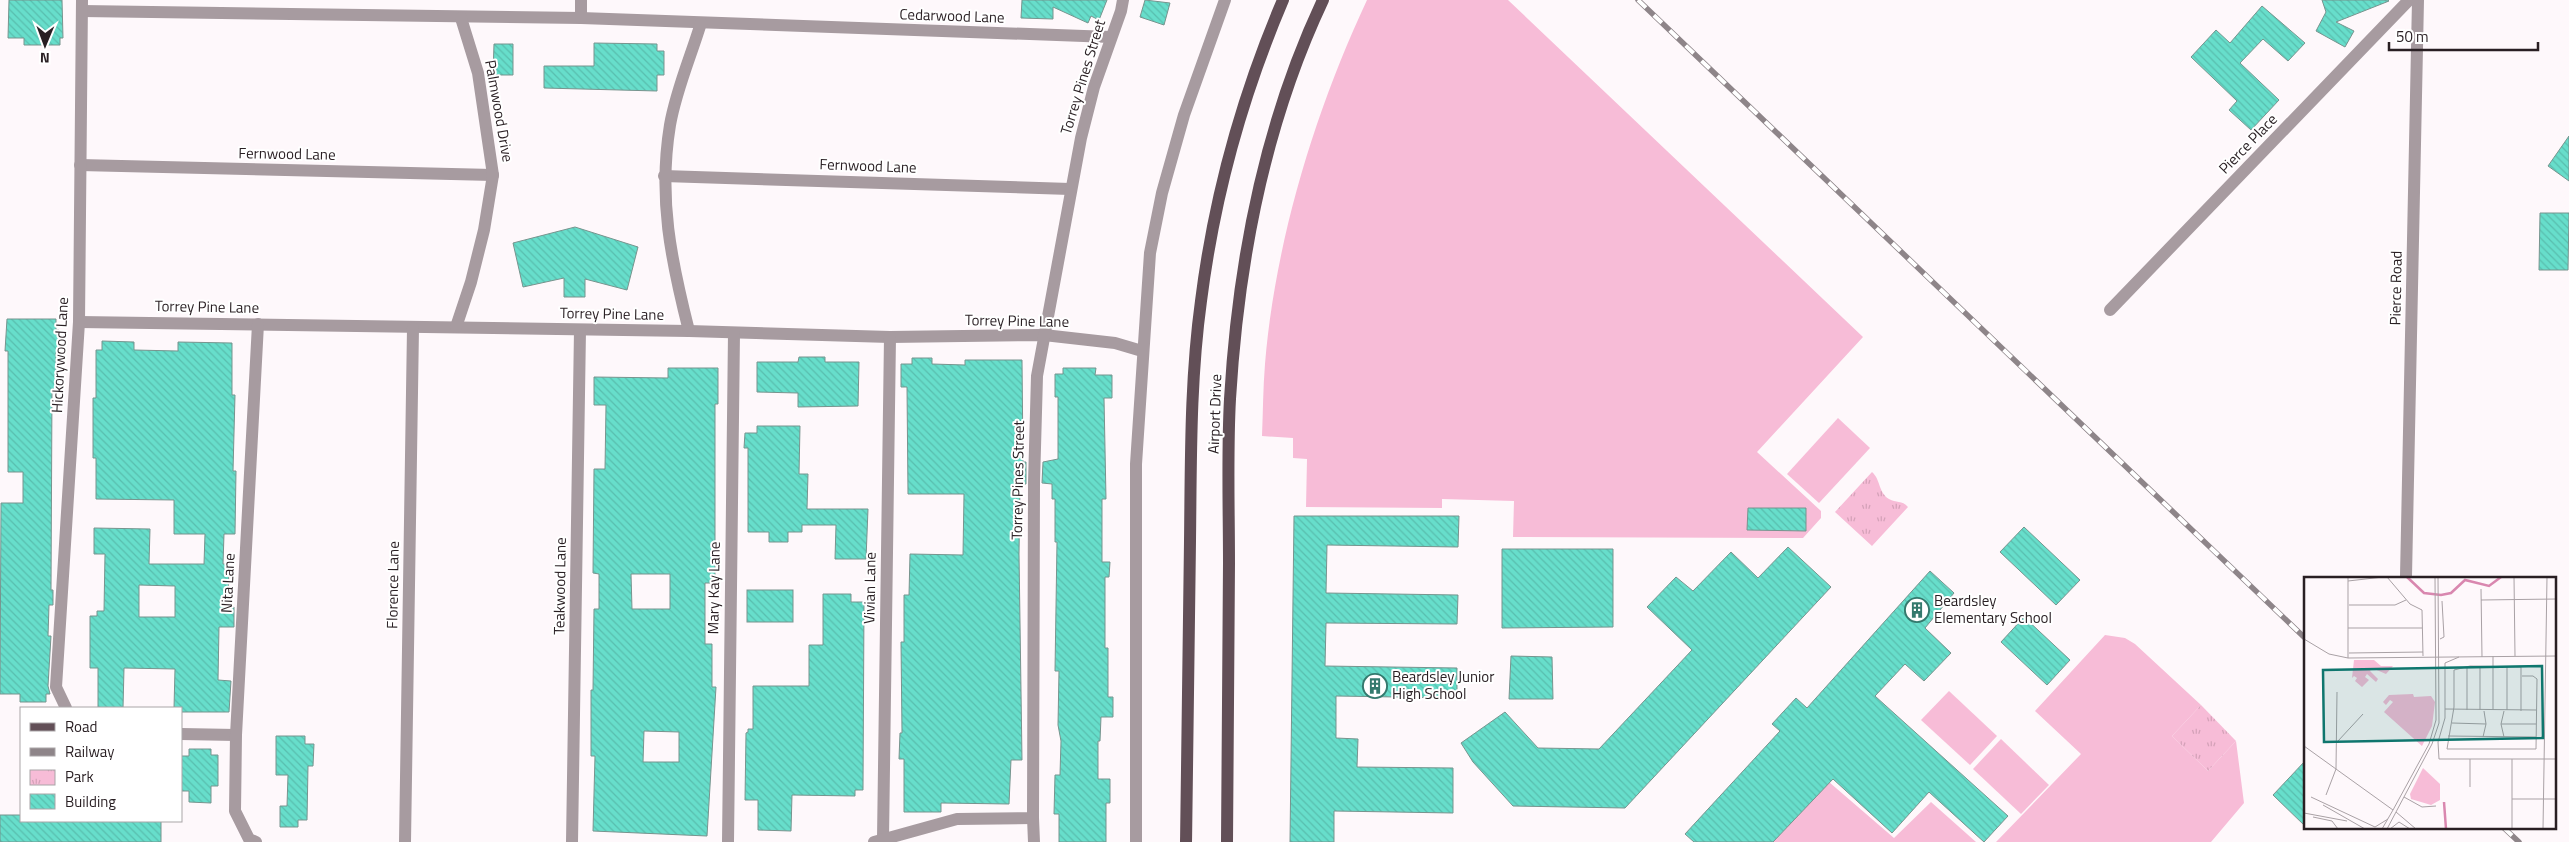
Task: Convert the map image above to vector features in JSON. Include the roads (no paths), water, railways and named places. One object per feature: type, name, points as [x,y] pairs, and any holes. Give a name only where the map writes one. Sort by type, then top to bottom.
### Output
[{"type":"main road","name":"Airport Drive","points":[[1186,842],[1191,436],[1200,310],[1210,241],[1226,168],[1256,68],[1283,0]]},
{"type":"main road","name":"Airport Drive","points":[[1227,842],[1230,401],[1244,259],[1267,156],[1292,76],[1323,0]]},
{"type":"street","points":[[581,18],[582,0]]},
{"type":"street","name":"Torrey Pines Street","points":[[1034,842],[1034,483],[1037,376],[1070,189],[1094,87],[1121,11],[1123,0]]},
{"type":"street","points":[[1136,842],[1136,464],[1150,253],[1162,193],[1184,115],[1225,0]]},
{"type":"street","name":"Pierce Place","points":[[2110,310],[2409,0]]},
{"type":"street","name":"Pierce Road","points":[[2406,576],[2418,0]]},
{"type":"street","name":"Cedarwood Lane","points":[[82,5],[461,18],[581,18],[1111,38]]},
{"type":"street","name":"Hickorywood Lane","points":[[66,707],[56,687],[79,322],[82,5]]},
{"type":"street","name":"Palmwood Drive","points":[[456,327],[471,282],[484,230],[493,175],[478,74],[461,18]]},
{"type":"street","points":[[689,331],[673,267],[665,216],[664,176],[670,123],[701,23]]},
{"type":"street","name":"Fernwood Lane","points":[[80,165],[493,175]]},
{"type":"street","name":"Fernwood Lane","points":[[664,176],[1070,189]]},
{"type":"street","name":"Torrey Pine Lane","points":[[79,322],[689,331],[734,334],[890,337],[1044,335],[1115,343],[1142,352]]},
{"type":"street","name":"Nita Lane","points":[[253,841],[235,812],[236,734],[258,324]]},
{"type":"street","name":"Florence Lane","points":[[405,842],[413,328]]},
{"type":"street","name":"Teakwood Lane","points":[[572,842],[580,330]]},
{"type":"street","name":"Mary Kay Lane","points":[[728,842],[734,334]]},
{"type":"street","name":"Vivian Lane","points":[[879,840],[890,337]]},
{"type":"street","points":[[182,734],[236,734]]},
{"type":"street","points":[[879,840],[957,818],[1033,818]]},
{"type":"railway","points":[[1638,0],[2304,637]]},
{"type":"railway","points":[[2506,830],[2519,842]]},
{"type":"place","name":"Beardsley Elementary School","points":[[1917,610]]},
{"type":"place","name":"Beardsley Junior High School","points":[[1375,686]]}]
